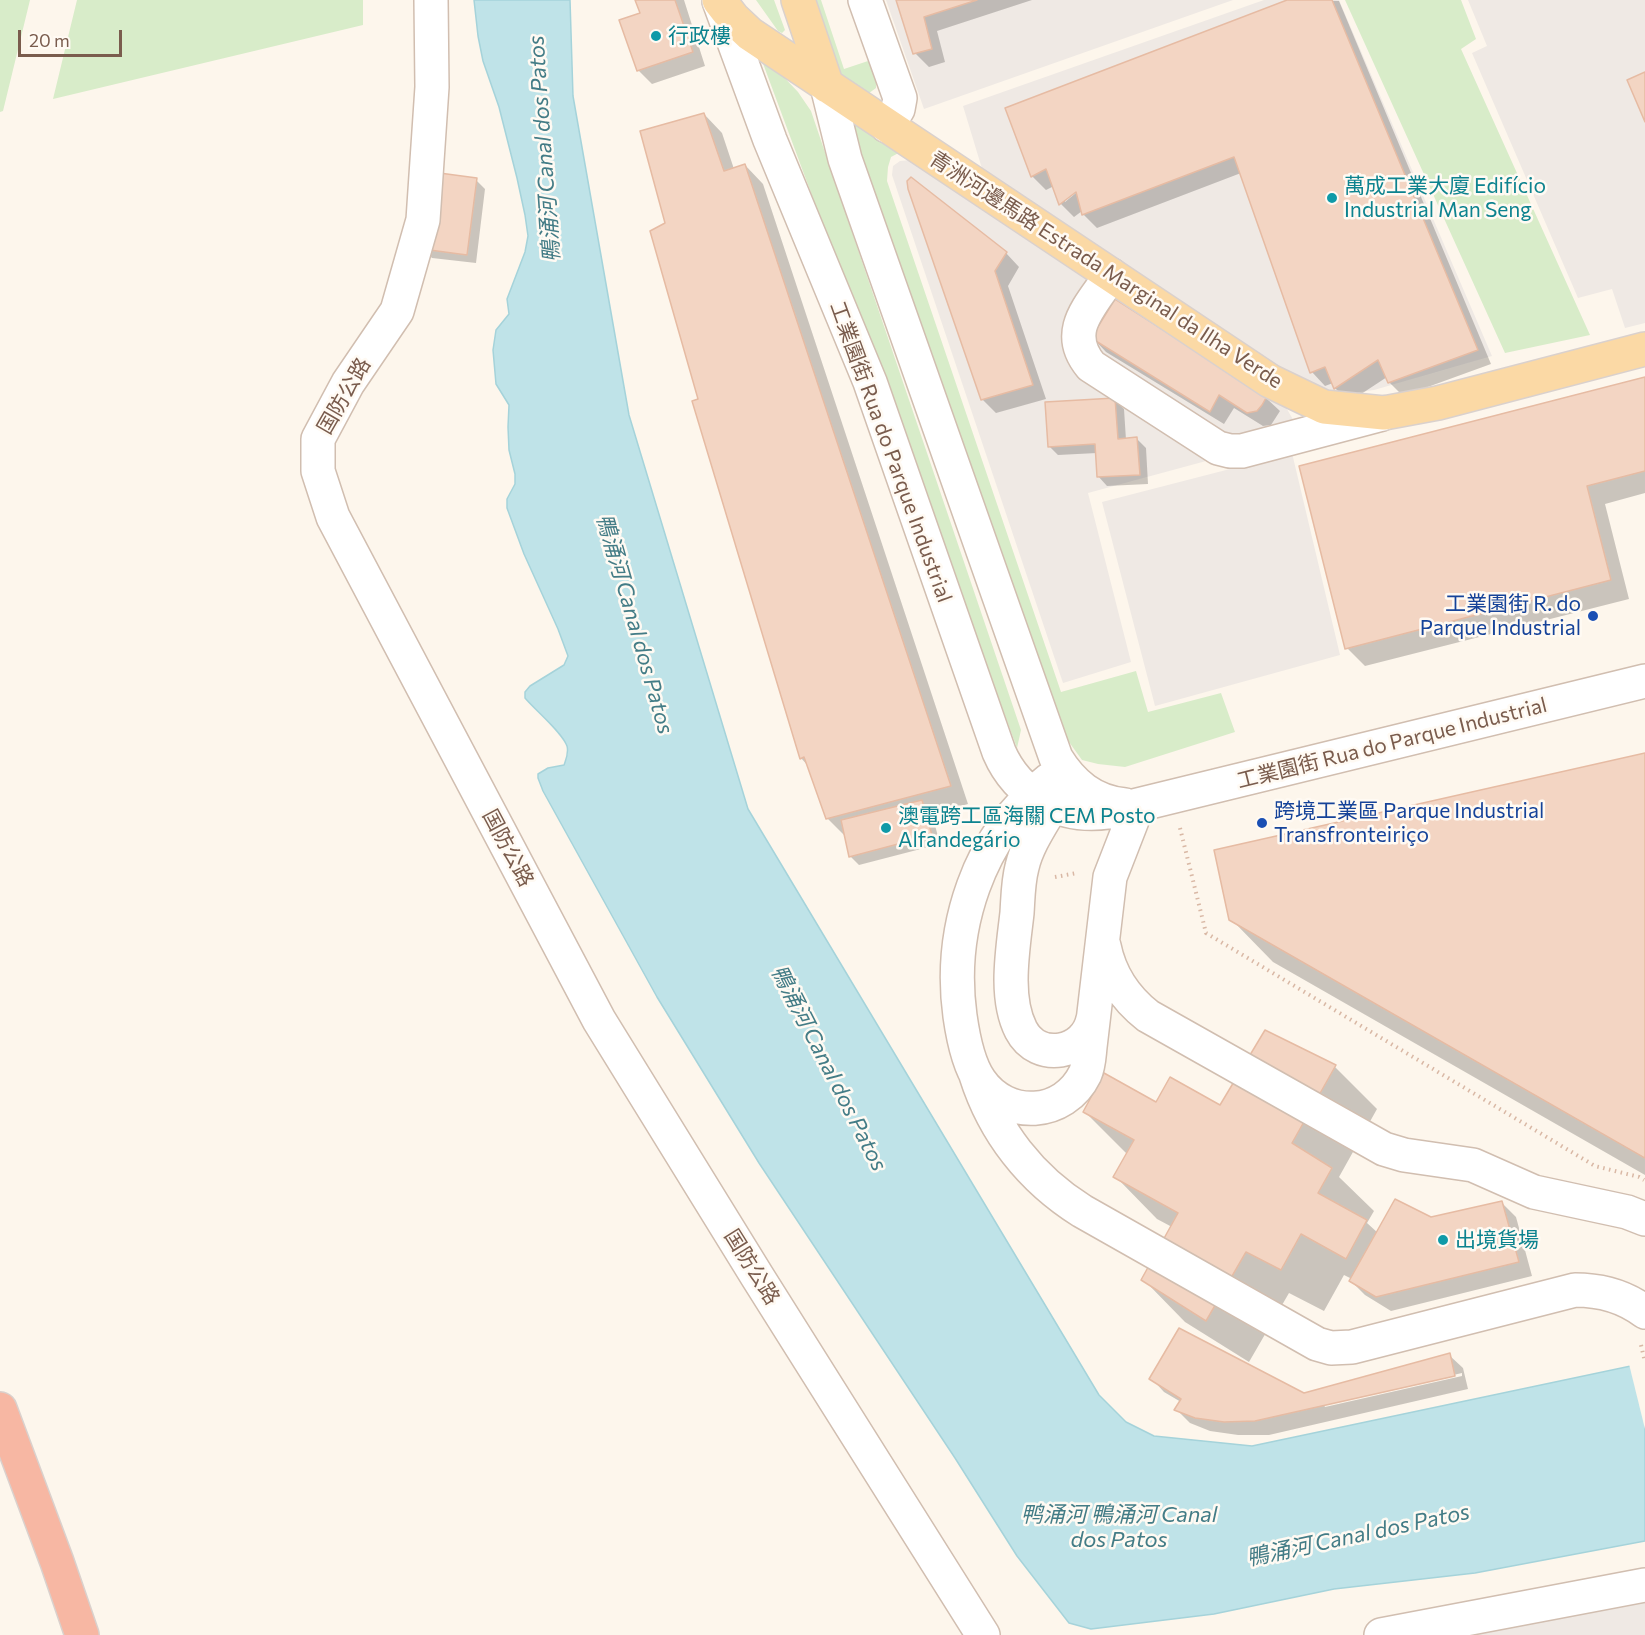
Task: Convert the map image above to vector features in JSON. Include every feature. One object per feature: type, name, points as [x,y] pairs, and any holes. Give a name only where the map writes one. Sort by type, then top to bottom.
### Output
[{"type":"highway","points":[[0,1409],[82,1635]]},
{"type":"main road","name":"青洲河邊馬路 Estrada Marginal da Ilha Verde","points":[[719,0],[750,34],[827,86],[1270,381],[1324,407],[1384,413],[1438,403],[1645,349]]},
{"type":"main road","points":[[798,0],[827,86]]},
{"type":"street","name":"国防公路","points":[[431,0],[432,87],[423,220],[397,311],[348,383],[318,439],[318,471],[333,517],[599,1020],[983,1635]]},
{"type":"street","name":"工業園街 Rua do Parque Industrial","points":[[719,0],[770,140],[870,382],[999,752],[1015,779],[1042,800],[1078,813],[1099,814],[1645,681]]},
{"type":"street","points":[[865,0],[900,98],[898,109],[887,126]]},
{"type":"street","name":"工業園街 Rua do Parque Industrial","points":[[827,86],[845,159],[1056,758],[1075,783],[1092,796],[1112,803],[1138,805]]},
{"type":"street","points":[[1111,275],[1081,321],[1078,334],[1079,346],[1084,357],[1091,366],[1218,448],[1242,451],[1384,413]]},
{"type":"street","points":[[1063,769],[1042,800],[1020,876],[1011,982],[1013,1003],[1021,1030],[1034,1045],[1049,1050],[1064,1050],[1073,1047],[1091,1029],[1093,1019]]},
{"type":"street","points":[[1042,800],[1004,828],[985,859],[971,892],[962,927],[957,963],[961,1024],[987,1104],[1011,1146],[1026,1165],[1052,1190],[1082,1211],[1317,1344],[1331,1348],[1352,1347],[1575,1290],[1606,1293],[1626,1299],[1645,1312]]},
{"type":"street","points":[[976,1075],[988,1092],[1006,1104],[1021,1108],[1036,1108],[1056,1102],[1073,1090],[1085,1073],[1088,1064],[1110,877],[1138,805]]},
{"type":"street","points":[[1104,930],[1105,949],[1114,978],[1126,996],[1140,1010],[1374,1144],[1404,1155],[1473,1165],[1534,1192],[1627,1212],[1645,1219]]},
{"type":"street","points":[[1381,1635],[1645,1585]]},
{"type":"path","points":[[1173,797],[1206,933],[1595,1166],[1645,1180]]},
{"type":"path","points":[[1020,876],[1041,881],[1074,873],[1110,877]]},
{"type":"path","points":[[1641,1346],[1645,1362]]},
{"type":"shaded area","points":[[886,0],[1233,0],[924,109]]},
{"type":"shaded area","name":"萬成工業大廈 Edifício Industrial Man Seng","points":[[1264,0],[1339,0],[1492,356],[1374,390],[1345,394],[1307,387],[987,185],[963,106]]},
{"type":"shaded area","points":[[1468,0],[1645,0],[1645,323],[1625,328],[1612,289],[1578,298],[1472,53],[1487,46]]},
{"type":"shaded area","points":[[911,160],[1284,404],[1302,435],[1088,493],[1131,662],[1063,683],[892,175],[893,166],[900,161]]},
{"type":"shaded area","points":[[1292,453],[1340,655],[1155,706],[1102,502]]},
{"type":"shaded area","points":[[1645,1585],[1645,1635],[1381,1635]]},
{"type":"green space","points":[[0,0],[30,0],[3,111],[0,112]]},
{"type":"green space","points":[[77,0],[363,0],[363,25],[53,99]]},
{"type":"green space","points":[[756,0],[774,0],[785,30],[782,33],[778,31]]},
{"type":"green space","points":[[809,0],[821,0],[844,69],[871,60],[876,74],[876,88],[865,96],[841,90]]},
{"type":"green space","points":[[1345,0],[1461,0],[1476,39],[1461,49],[1590,335],[1505,353]]},
{"type":"green space","points":[[758,50],[798,92],[811,111],[1021,730],[1017,748]]},
{"type":"green space","points":[[852,120],[906,149],[891,157],[887,181],[1061,692],[1136,671],[1148,712],[1221,693],[1235,732],[1125,767],[1082,760],[1064,735],[860,162]]},
{"type":"water","name":"鸭涌河 鴨涌河 Canal dos Patos","points":[[474,0],[570,0],[573,96],[629,415],[748,809],[1099,1395],[1126,1422],[1154,1436],[1252,1446],[1645,1363],[1645,1541],[1475,1573],[1334,1589],[1214,1614],[1091,1629],[1069,1623],[1017,1556],[955,1458],[759,1163],[657,997],[543,791],[538,778],[538,774],[548,768],[564,765],[568,749],[560,734],[525,698],[525,692],[530,686],[564,665],[568,656],[524,554],[507,508],[507,499],[515,484],[509,450],[509,405],[496,384],[493,350],[496,330],[509,314],[507,299],[525,252],[528,236],[517,178],[499,107],[483,61]]},
{"type":"pier","points":[[1645,1360],[1645,1429],[1629,1364]]},
{"type":"building","name":"行政樓","points":[[635,0],[675,0],[693,52],[637,71],[619,20],[640,13]]},
{"type":"building","points":[[896,0],[977,0],[924,17],[932,49],[913,54]]},
{"type":"building","name":"萬成工業大廈 Edifício Industrial Man Seng","points":[[1287,0],[1332,0],[1478,350],[1388,383],[1378,360],[1334,389],[1325,367],[1310,373],[1234,157],[1082,215],[1076,192],[1059,205],[1046,169],[1031,177],[1005,108]]},
{"type":"building","points":[[1645,72],[1645,122],[1627,80]]},
{"type":"building","points":[[704,113],[724,171],[745,164],[951,786],[826,819],[804,757],[800,759],[692,401],[698,399],[650,231],[665,223],[640,131]]},
{"type":"building","points":[[432,172],[477,178],[467,255],[422,249]]},
{"type":"building","points":[[911,177],[1007,252],[995,271],[1033,385],[981,400],[908,189],[907,181]]},
{"type":"building","points":[[1115,299],[1267,396],[1262,405],[1257,411],[1247,413],[1219,395],[1210,412],[1091,338]]},
{"type":"building","points":[[1645,377],[1645,471],[1587,486],[1611,580],[1345,649],[1299,466]]},
{"type":"building","points":[[1115,398],[1118,439],[1137,437],[1140,475],[1097,477],[1095,444],[1048,447],[1045,402]]},
{"type":"building","points":[[1645,753],[1645,1158],[1229,920],[1214,850]]},
{"type":"building","name":"澳電跨工區海關 CEM Posto Alfandegário","points":[[922,800],[932,835],[849,857],[841,820]]},
{"type":"building","points":[[1265,1030],[1336,1065],[1292,1143],[1332,1168],[1318,1193],[1367,1220],[1346,1259],[1301,1234],[1281,1270],[1246,1252],[1206,1321],[1141,1280],[1178,1213],[1113,1177],[1134,1140],[1083,1112],[1104,1073],[1156,1102],[1170,1077],[1220,1105]]},
{"type":"building","name":"出境貨場","points":[[1395,1199],[1431,1217],[1502,1201],[1519,1262],[1376,1297],[1349,1281]]},
{"type":"building","points":[[1179,1328],[1304,1393],[1450,1353],[1455,1376],[1255,1421],[1224,1422],[1195,1418],[1174,1410],[1181,1399],[1149,1379]]},
{"type":"place","name":"行政樓","points":[[656,36]]},
{"type":"place","name":"萬成工業大廈 Edifício Industrial Man Seng","points":[[1332,198]]},
{"type":"place","name":"工業園街 R. do Parque Industrial","points":[[1593,616]]},
{"type":"place","name":"跨境工業區 Parque Industrial Transfronteiriço","points":[[1262,823]]},
{"type":"place","name":"澳電跨工區海關 CEM Posto Alfandegário","points":[[886,828]]},
{"type":"place","name":"出境貨場","points":[[1443,1240]]},
{"type":"water label","name":"鴨涌河 Canal dos Patos","points":[[544,149]]},
{"type":"water label","name":"鴨涌河 Canal dos Patos","points":[[635,624]]},
{"type":"water label","name":"鴨涌河 Canal dos Patos","points":[[829,1068]]},
{"type":"water label","name":"鴨涌河 Canal dos Patos","points":[[1358,1535]]}]
